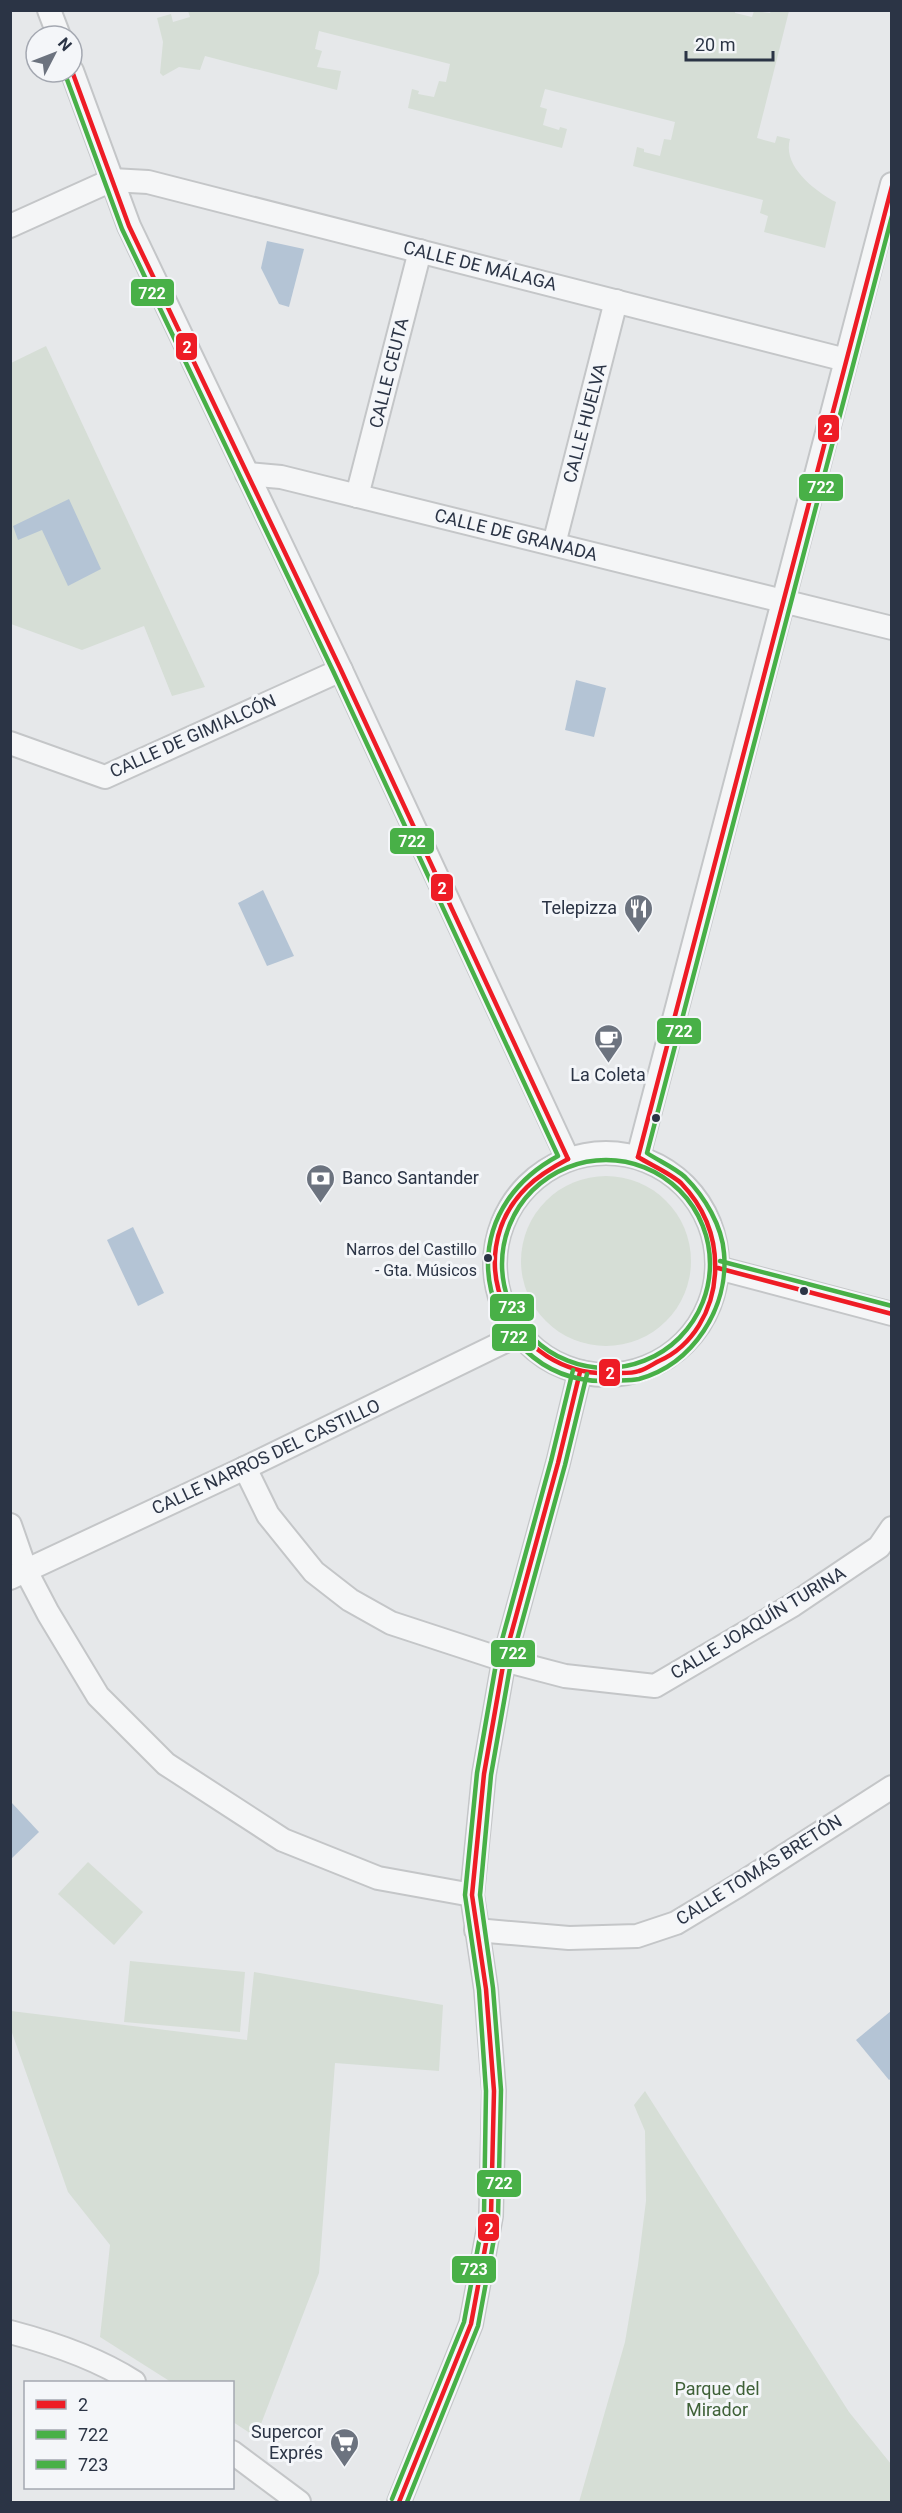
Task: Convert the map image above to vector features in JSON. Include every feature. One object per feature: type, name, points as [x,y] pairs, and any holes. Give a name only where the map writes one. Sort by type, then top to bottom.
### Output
[{"type":"street","points":[[77,84],[129,226],[341,670],[568,1159]]},
{"type":"street","points":[[10,226],[112,180]]},
{"type":"street","name":"CALLE DE MÁLAGA","points":[[112,180],[148,182],[846,360]]},
{"type":"street","points":[[638,1157],[891,184]]},
{"type":"street","name":"CALLE CEUTA","points":[[357,496],[420,251]]},
{"type":"street","name":"CALLE HUELVA","points":[[554,544],[616,302]]},
{"type":"street","name":"CALLE DE GRANADA","points":[[247,474],[281,477],[891,628]]},
{"type":"street","name":"CALLE DE GIMIALCÓN","points":[[10,743],[105,777],[341,670]]},
{"type":"street","points":[[603,1152],[638,1157],[665,1170],[689,1189],[702,1207],[717,1247],[718,1269],[715,1290],[708,1311],[697,1330],[664,1360],[645,1369],[623,1374],[602,1375],[580,1372],[557,1364],[537,1351],[520,1334],[502,1302],[495,1267],[501,1228],[514,1201],[533,1179],[568,1159],[603,1152]]},
{"type":"street","points":[[718,1269],[891,1314]]},
{"type":"street","name":"CALLE NARROS DEL CASTILLO","points":[[19,1574],[245,1468],[520,1334]]},
{"type":"street","points":[[399,2502],[471,2324],[491,2216],[494,2091],[486,1989],[472,1895],[484,1774],[504,1660],[558,1463],[580,1372]]},
{"type":"street","name":"CALLE JOAQUÍN TURINA","points":[[245,1468],[268,1515],[314,1572],[350,1600],[391,1623],[504,1660],[565,1676],[655,1686],[793,1605],[879,1547],[891,1528]]},
{"type":"street","points":[[10,1525],[19,1574],[48,1613],[98,1696],[166,1764],[283,1840],[378,1878],[472,1895]]},
{"type":"street","name":"CALLE TOMÁS BRETÓN","points":[[476,1930],[569,1938],[637,1936],[676,1923],[739,1886],[891,1787]]},
{"type":"street","points":[[10,2332],[50,2342],[132,2381]]},
{"type":"street","points":[[234,2453],[299,2502]]},
{"type":"green space","points":[[735,10],[735,13],[752,17],[754,11],[770,13],[771,11],[789,11],[757,138],[775,143],[777,136],[790,139],[791,159],[796,168],[810,184],[836,202],[825,248],[764,232],[768,216],[760,213],[763,200],[633,166],[637,147],[644,149],[644,152],[660,156],[664,139],[671,140],[675,122],[545,89],[540,107],[547,109],[543,125],[559,130],[560,127],[567,129],[562,148],[408,108],[412,89],[419,91],[418,94],[434,97],[439,81],[446,82],[450,64],[319,31],[315,49],[322,51],[317,67],[341,71],[337,90],[205,56],[200,70],[179,67],[163,76],[160,73],[163,42],[157,18],[171,14],[173,22],[190,17],[188,11]]},
{"type":"green space","points":[[46,346],[205,687],[172,696],[144,626],[82,650],[11,624],[11,363]]},
{"type":"green space","points":[[606,1176],[623,1177],[639,1182],[666,1201],[685,1228],[690,1244],[690,1278],[685,1294],[666,1321],[639,1340],[623,1345],[606,1346],[589,1345],[573,1340],[546,1321],[527,1294],[522,1278],[521,1261],[522,1244],[527,1228],[546,1201],[573,1182],[589,1177]]},
{"type":"green space","points":[[88,1862],[143,1912],[114,1945],[58,1894]]},
{"type":"green space","points":[[130,1961],[245,1972],[240,2032],[124,2022]]},
{"type":"green space","points":[[254,1972],[443,2005],[439,2071],[335,2063],[319,2273],[256,2437],[234,2423],[234,2381],[169,2381],[100,2337],[110,2245],[68,2192],[10,2027],[11,2011],[247,2040]]},
{"type":"green space","name":"Parque del Mirador","points":[[645,2091],[849,2412],[891,2464],[891,2502],[579,2502],[625,2342],[638,2265],[646,2201],[645,2131],[634,2105]]},
{"type":"water","points":[[267,241],[304,249],[289,307],[279,304],[261,268]]},
{"type":"water","points":[[69,499],[101,569],[68,586],[42,530],[18,540],[13,526]]},
{"type":"water","points":[[576,680],[606,688],[594,737],[565,730]]},
{"type":"water","points":[[263,890],[294,956],[267,966],[238,903]]},
{"type":"water","points":[[133,1227],[164,1293],[138,1306],[107,1240]]},
{"type":"water","points":[[11,1802],[39,1832],[11,1859]]},
{"type":"water","points":[[891,2011],[892,2078],[889,2080],[856,2040]]},
{"type":"transit line","name":"722","points":[[69,84],[122,229],[334,673],[558,1156],[530,1175],[518,1187],[499,1215],[489,1246],[489,1276],[494,1299],[503,1321],[525,1350],[553,1370],[585,1380],[639,1379],[658,1372],[676,1361],[704,1331],[714,1313],[720,1294],[724,1274],[723,1243],[711,1212],[685,1177],[647,1153],[892,216]]},
{"type":"transit line","name":"2","points":[[77,84],[129,226],[341,670],[568,1159]]},
{"type":"transit line","name":"2","points":[[638,1157],[892,186]]},
{"type":"transit line","name":"2","points":[[568,1159],[546,1171],[527,1187],[506,1216],[496,1247],[496,1278],[505,1308],[523,1335],[547,1356],[577,1369],[633,1373],[671,1354],[691,1336],[710,1301],[715,1274],[711,1236],[697,1203],[677,1179],[638,1157]]},
{"type":"transit line","name":"723","points":[[606,1160],[626,1162],[646,1168],[672,1184],[686,1198],[702,1224],[708,1244],[710,1264],[708,1284],[702,1304],[686,1330],[672,1344],[646,1360],[626,1366],[606,1368],[586,1366],[566,1360],[540,1344],[526,1330],[510,1304],[504,1284],[502,1264],[504,1244],[510,1224],[526,1198],[540,1184],[566,1168],[586,1162],[606,1160]]},
{"type":"transit line","name":"723","points":[[720,1261],[892,1306]]},
{"type":"transit line","name":"2","points":[[718,1268],[892,1314]]},
{"type":"transit line","name":"723","points":[[392,2499],[464,2322],[484,2215],[486,2091],[479,1990],[465,1895],[477,1773],[497,1658],[551,1461],[573,1370]]},
{"type":"transit line","name":"2","points":[[399,2502],[471,2324],[491,2216],[494,2091],[486,1989],[472,1895],[484,1774],[504,1660],[558,1463],[580,1372]]},
{"type":"transit line","name":"722","points":[[407,2502],[478,2326],[498,2217],[501,2090],[493,1988],[480,1895],[491,1775],[511,1662],[565,1465],[587,1374]]},
{"type":"place","name":"Telepizza","points":[[638,934]]},
{"type":"place","name":"La Coleta","points":[[608,1064]]},
{"type":"place","name":"Banco Santander","points":[[321,1204]]},
{"type":"place","name":"Narros del Castillo - Gta. Músicos","points":[[488,1258]]},
{"type":"place","name":"Supercor Exprés","points":[[344,2468]]}]
